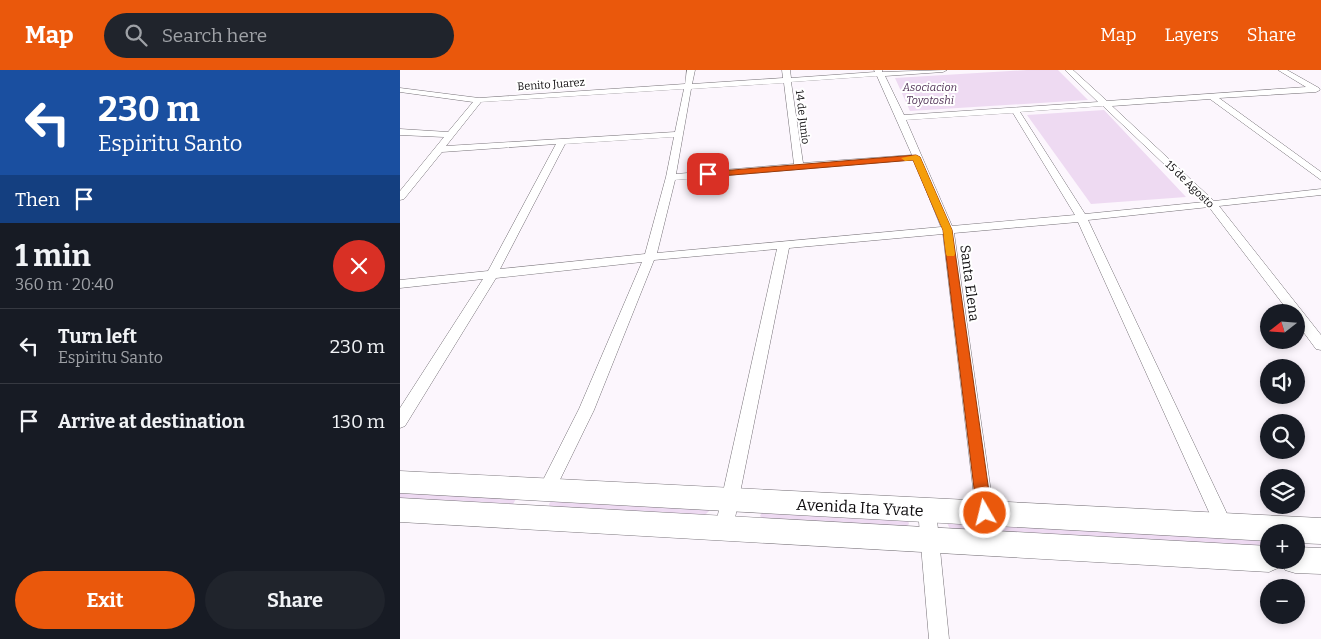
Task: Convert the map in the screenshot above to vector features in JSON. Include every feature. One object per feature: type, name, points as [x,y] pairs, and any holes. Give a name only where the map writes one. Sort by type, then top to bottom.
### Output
[{"type":"street","points":[[546,490],[586,410],[650,257],[671,178],[691,70]]},
{"type":"street","name":"14 de Junio","points":[[786,70],[799,167]]},
{"type":"street","name":"Benito Juarez","points":[[400,90],[479,100],[787,80],[879,72],[943,70]]},
{"type":"street","name":"15 de Agosto","points":[[1069,70],[1211,203],[1289,304]]},
{"type":"street","points":[[1282,70],[1317,91]]},
{"type":"street","name":"Santa Elena","points":[[879,72],[901,118],[948,230],[985,513]]},
{"type":"street","points":[[901,118],[1212,96],[1317,91]]},
{"type":"street","points":[[1212,96],[1321,176]]},
{"type":"street","points":[[400,197],[479,100]]},
{"type":"street","points":[[1014,110],[1082,218],[1224,526]]},
{"type":"street","points":[[400,132],[451,135]]},
{"type":"street","points":[[439,149],[679,134]]},
{"type":"street","points":[[400,421],[492,274],[562,141]]},
{"type":"street","points":[[671,178],[916,157]]},
{"type":"street","points":[[400,284],[650,257],[1082,218],[1321,192]]},
{"type":"street","points":[[724,528],[784,245]]},
{"type":"street","name":"15 de Agosto","points":[[1305,325],[1321,345]]},
{"type":"street","name":"Avenida Ita Yvate","points":[[400,482],[1321,531]]},
{"type":"street","name":"Avenida Ita Yvate","points":[[400,510],[1260,558]]},
{"type":"street","points":[[927,510],[938,639]]},
{"type":"street","points":[[1124,521],[1134,551]]},
{"type":"street","points":[[1305,560],[1321,561]]},
{"type":"green space","name":"Asociacion Toyotoshi","points":[[1027,70],[1058,70],[1088,100],[910,111],[895,78]]},
{"type":"green space","points":[[1104,110],[1186,197],[1091,204],[1027,115]]},
{"type":"green space","points":[[400,492],[516,499],[513,504],[400,499]]},
{"type":"green space","points":[[552,500],[709,509],[709,511],[705,515],[550,507],[549,504]]},
{"type":"green space","points":[[762,512],[908,520],[909,524],[906,527],[762,518],[760,516]]},
{"type":"green space","points":[[947,523],[1260,539],[1260,546],[950,529]]},
{"type":"slow traffic","points":[[905,158],[916,157],[948,230],[951,254]]},
{"type":"route","points":[[708,174],[916,157],[948,230],[985,513]]}]
